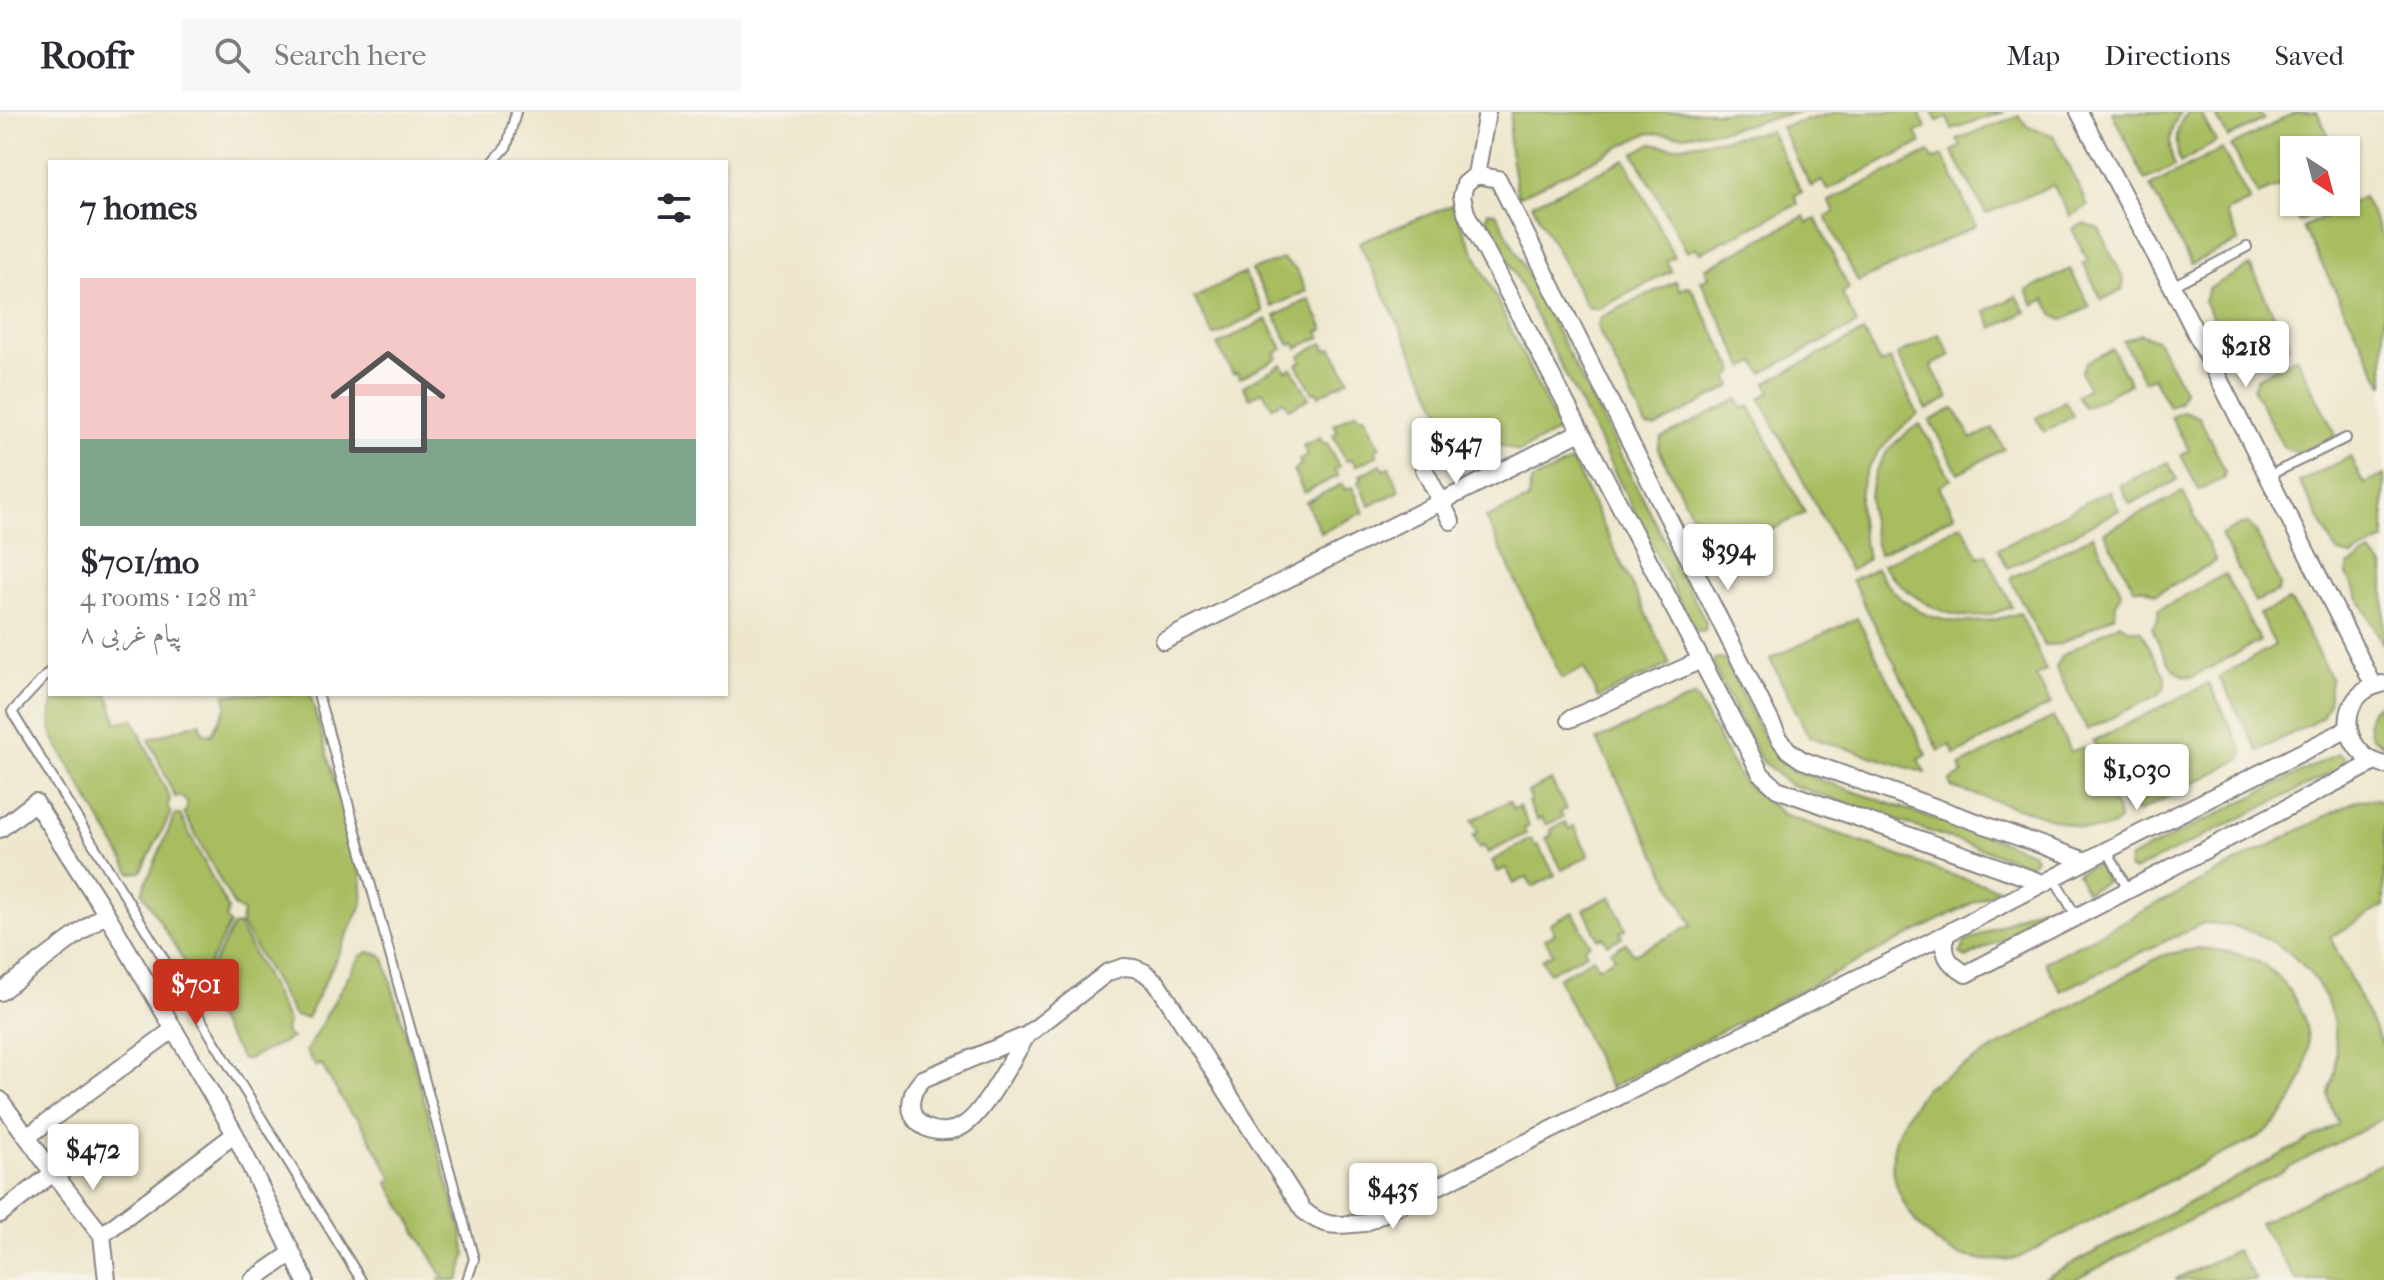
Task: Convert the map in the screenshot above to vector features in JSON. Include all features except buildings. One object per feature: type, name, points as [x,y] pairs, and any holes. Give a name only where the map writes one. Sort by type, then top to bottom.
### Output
[{"type":"street","points":[[1487,112],[1476,175],[1465,184],[1462,196],[1466,213],[1761,774],[1777,789],[2049,881]]},
{"type":"street","points":[[2079,112],[2379,685],[2355,701],[2349,715],[2348,729],[2352,743],[2361,755],[2378,764]]},
{"type":"street","points":[[1476,175],[1498,179],[1779,738],[1788,750],[1802,760],[2086,861]]},
{"type":"street","points":[[1164,641],[1580,432]]},
{"type":"street","points":[[1424,469],[1451,521]]},
{"type":"street","points":[[1570,719],[1699,661]]},
{"type":"street","points":[[1027,1035],[980,1110],[967,1124],[950,1133],[930,1131],[917,1122],[912,1109],[913,1093],[923,1079],[1027,1035],[1108,972],[1124,967],[1144,972],[1157,983],[1303,1210],[1316,1221],[1331,1226],[1364,1223],[1946,934],[2348,729]]},
{"type":"street","points":[[1946,934],[1943,949],[1952,965],[1966,974],[2378,764]]},
{"type":"street","points":[[0,829],[35,802],[106,913],[235,1134],[305,1280]]},
{"type":"street","points":[[0,992],[106,913]]},
{"type":"street","points":[[27,1137],[174,1029]]},
{"type":"street","points":[[0,1100],[102,1235],[107,1280]]},
{"type":"street","points":[[102,1235],[235,1134]]},
{"type":"street","points":[[0,1214],[53,1173]]},
{"type":"street","points":[[253,1280],[292,1253]]},
{"type":"lane","points":[[495,160],[507,146],[516,112]]},
{"type":"lane","points":[[2172,286],[2247,247]]},
{"type":"lane","points":[[2267,476],[2346,438]]},
{"type":"lane","points":[[12,712],[48,673]]},
{"type":"lane","points":[[319,696],[474,1259],[467,1280]]},
{"type":"lane","points":[[0,706],[12,712],[361,1280]]},
{"type":"lane","points":[[2107,850],[2128,890]]},
{"type":"lane","points":[[2049,881],[2077,917]]},
{"type":"green space","points":[[1511,112],[1799,112],[1724,130],[1684,135],[1648,133],[1518,197],[1509,145]]},
{"type":"green space","points":[[1837,112],[1919,112],[1926,128],[1916,132],[1921,143],[1827,190],[1822,181],[1811,187],[1781,127]]},
{"type":"green space","points":[[1933,112],[2004,112],[1952,129],[1947,118],[1937,121]]},
{"type":"green space","points":[[2112,112],[2180,112],[2170,138],[2175,166],[2145,180]]},
{"type":"green space","points":[[2189,112],[2200,112],[2216,142],[2180,163],[2177,136]]},
{"type":"green space","points":[[2214,112],[2258,112],[2264,119],[2228,138]]},
{"type":"green space","points":[[2296,112],[2317,112],[2329,136],[2280,136],[2280,188],[2258,195],[2231,146]]},
{"type":"green space","points":[[2018,116],[2028,127],[2053,135],[2088,206],[2070,216],[2053,185],[1986,214],[1952,151],[1961,147],[1957,139]]},
{"type":"green space","points":[[1770,131],[1802,192],[1794,196],[1798,204],[1700,253],[1696,247],[1687,252],[1634,153],[1652,143],[1672,147]]},
{"type":"green space","points":[[2222,149],[2250,201],[2225,213],[2239,241],[2191,264],[2150,186]]},
{"type":"green space","points":[[1929,152],[1933,160],[1943,156],[1976,226],[1858,282],[1826,217],[1835,212],[1829,201]]},
{"type":"green space","points":[[1625,159],[1674,257],[1666,260],[1671,271],[1599,309],[1587,307],[1532,204]]},
{"type":"green space","points":[[2363,197],[2384,239],[2384,386],[2303,227],[2325,216],[2360,216],[2360,198]]},
{"type":"green space","points":[[1452,205],[1559,431],[1519,452],[1498,444],[1465,462],[1359,242]]},
{"type":"green space","points":[[1488,211],[1496,213],[1500,220],[1706,622],[1705,631],[1698,632],[1692,626],[1486,217]]},
{"type":"green space","points":[[1804,216],[1808,223],[1816,219],[1849,289],[1842,293],[1857,324],[1762,373],[1755,362],[1745,368],[1701,281],[1709,277],[1705,269]]},
{"type":"green space","points":[[2296,216],[2311,216],[2299,222]]},
{"type":"green space","points":[[2085,223],[2099,229],[2124,280],[2122,290],[2102,300],[2083,263],[2088,260],[2072,229]]},
{"type":"green space","points":[[1282,259],[1296,269],[1306,291],[1272,307],[1252,270]]},
{"type":"green space","points":[[2250,266],[2289,345],[2248,365],[2237,363],[2204,301],[2209,288]]},
{"type":"green space","points":[[2070,269],[2090,307],[2063,320],[2054,316],[2045,299],[2034,305],[2027,291]]},
{"type":"green space","points":[[1244,273],[1264,311],[1214,336],[1194,298]]},
{"type":"green space","points":[[1676,281],[1680,290],[1690,286],[1735,372],[1728,377],[1732,386],[1656,427],[1646,426],[1597,327],[1601,317]]},
{"type":"green space","points":[[2017,296],[2026,312],[1993,328],[1985,311]]},
{"type":"green space","points":[[1309,299],[1324,329],[1318,332],[1321,337],[1297,348],[1294,343],[1290,345],[1275,316]]},
{"type":"green space","points":[[1267,319],[1283,349],[1275,354],[1278,358],[1240,378],[1237,372],[1233,374],[1217,345]]},
{"type":"green space","points":[[1863,332],[1880,364],[1890,359],[1918,414],[1884,446],[1864,477],[1860,513],[1868,559],[1850,571],[1760,398],[1771,392],[1766,383]]},
{"type":"green space","points":[[1939,334],[1951,355],[1931,366],[1949,398],[1927,410],[1897,355]]},
{"type":"green space","points":[[2140,334],[2157,340],[2184,390],[2179,402],[2169,407],[2153,377],[2144,381],[2123,341]]},
{"type":"green space","points":[[1323,343],[1327,350],[1332,348],[1349,379],[1319,396],[1317,391],[1313,393],[1297,364],[1302,361],[1300,356]]},
{"type":"green space","points":[[2112,349],[2130,384],[2084,408],[2077,395],[2089,388],[2081,372],[2086,362]]},
{"type":"green space","points":[[2296,357],[2336,435],[2298,453],[2284,448],[2253,389],[2257,378]]},
{"type":"green space","points":[[1282,364],[1286,371],[1292,368],[1309,398],[1289,409],[1283,400],[1272,407],[1263,391],[1250,398],[1243,386]]},
{"type":"green space","points":[[1738,399],[1743,409],[1750,406],[1805,513],[1714,559],[1658,448],[1661,438]]},
{"type":"green space","points":[[2065,401],[2073,416],[2044,432],[2036,418]]},
{"type":"green space","points":[[1954,408],[1972,439],[1993,428],[2004,449],[1958,473],[1930,421]]},
{"type":"green space","points":[[2184,411],[2199,417],[2225,470],[2223,479],[2199,490],[2181,455],[2189,450],[2171,417]]},
{"type":"green space","points":[[1357,412],[1360,417],[1364,415],[1380,447],[1375,450],[1378,455],[1356,466],[1352,459],[1346,461],[1333,435],[1338,432],[1334,424]]},
{"type":"green space","points":[[1920,424],[1951,479],[1939,487],[1955,515],[1879,554],[1870,515],[1873,480],[1889,450]]},
{"type":"green space","points":[[1320,438],[1323,444],[1327,443],[1339,467],[1334,469],[1338,476],[1304,493],[1293,470],[1301,466],[1299,460],[1308,456],[1303,446]]},
{"type":"green space","points":[[2350,457],[2364,484],[2384,475],[2384,540],[2352,557],[2337,552],[2299,482]]},
{"type":"green space","points":[[1572,461],[1670,664],[1598,698],[1584,668],[1562,679],[1486,518],[1528,500],[1531,481]]},
{"type":"green space","points":[[2168,462],[2178,480],[2130,504],[2120,485]]},
{"type":"green space","points":[[1381,464],[1384,470],[1389,467],[1400,491],[1370,506],[1358,482],[1362,479],[1360,475]]},
{"type":"green space","points":[[1342,484],[1345,490],[1352,487],[1364,512],[1321,533],[1306,502]]},
{"type":"green space","points":[[2109,490],[2119,510],[2008,568],[1998,549]]},
{"type":"green space","points":[[2183,492],[2216,561],[2156,594],[2134,588],[2104,532]]},
{"type":"green space","points":[[1962,524],[1979,557],[1986,554],[2012,607],[1981,616],[1952,614],[1913,595],[1882,565]]},
{"type":"green space","points":[[2249,524],[2256,532],[2280,585],[2277,592],[2255,602],[2221,535]]},
{"type":"green space","points":[[2093,535],[2122,593],[2115,615],[2059,645],[2044,645],[2010,578]]},
{"type":"green space","points":[[2370,553],[2384,567],[2384,646],[2347,575],[2349,565]]},
{"type":"green space","points":[[1876,568],[1905,601],[1939,619],[1977,622],[2020,613],[2046,670],[2036,676],[2051,704],[1955,755],[1950,745],[1939,751],[1852,580]]},
{"type":"green space","points":[[2225,574],[2260,641],[2193,677],[2185,676],[2167,660],[2152,628],[2158,620],[2158,610]]},
{"type":"green space","points":[[2289,601],[2331,679],[2328,705],[2322,718],[2258,751],[2219,677],[2275,645],[2259,614]]},
{"type":"green space","points":[[1857,618],[1927,755],[1919,760],[1925,773],[1809,737],[1770,659]]},
{"type":"green space","points":[[2120,623],[2129,629],[2141,631],[2165,676],[2165,688],[2158,695],[2087,730],[2056,668],[2061,656]]},
{"type":"green space","points":[[1722,658],[1728,663],[1762,734],[1791,770],[2032,852],[2035,859],[2029,865],[1789,784],[1760,759],[1712,665],[1715,659]]},
{"type":"green space","points":[[2209,683],[2243,752],[2241,759],[2139,812],[2126,809],[2093,741]]},
{"type":"green space","points":[[55,696],[109,696],[117,723],[133,719],[170,799],[167,807],[171,813],[141,872],[131,873],[53,737],[52,705]]},
{"type":"green space","points":[[225,696],[311,696],[361,875],[363,903],[307,1018],[294,1016],[241,923],[243,912],[234,906],[184,813],[187,802],[180,796],[175,797],[149,739],[200,722],[203,733],[211,735],[227,706]]},
{"type":"green space","points":[[1695,696],[1742,781],[1783,814],[1949,874],[2000,889],[1610,1088],[1558,978],[1593,958],[1598,967],[1615,957],[1611,951],[1626,943],[1634,954],[1692,925],[1597,740]]},
{"type":"green space","points":[[2384,702],[2384,745],[2371,736],[2368,725],[2372,711]]},
{"type":"green space","points":[[2053,717],[2071,752],[2082,747],[2118,811],[2119,821],[2111,827],[2084,829],[1951,787],[1950,781],[1963,774],[1960,766]]},
{"type":"green space","points":[[2339,753],[2345,757],[2342,768],[2134,871],[2128,868],[2130,858]]},
{"type":"green space","points":[[1551,780],[1566,809],[1560,812],[1563,817],[1546,825],[1542,818],[1537,820],[1528,802],[1531,800],[1528,792]]},
{"type":"green space","points":[[2377,799],[2384,802],[2384,906],[2330,937],[2384,1048],[2384,1118],[2075,1280],[2041,1280],[2339,1124],[2329,1098],[2336,1049],[2333,1021],[2326,1000],[2301,964],[2266,938],[2246,930],[2203,923],[2061,991],[2045,962],[2357,800]]},
{"type":"green space","points":[[1509,801],[1513,809],[1519,806],[1529,826],[1524,829],[1526,834],[1488,853],[1484,846],[1479,848],[1473,835],[1478,832],[1472,820]]},
{"type":"green space","points":[[175,815],[180,815],[228,909],[226,919],[230,924],[202,977],[194,978],[142,892]]},
{"type":"green space","points":[[1565,822],[1569,829],[1574,826],[1589,856],[1562,870],[1546,838],[1552,835],[1550,830]]},
{"type":"green space","points":[[1531,839],[1535,846],[1538,845],[1555,875],[1533,887],[1527,877],[1514,884],[1506,868],[1498,872],[1492,861]]},
{"type":"green space","points":[[2097,863],[2106,882],[2086,892],[2077,873]]},
{"type":"green space","points":[[1611,896],[1626,929],[1620,932],[1622,938],[1607,944],[1603,937],[1598,939],[1584,909]]},
{"type":"green space","points":[[2037,907],[2049,909],[2049,916],[1966,958],[1960,953],[1964,943]]},
{"type":"green space","points":[[1573,912],[1590,944],[1584,947],[1587,953],[1549,973],[1542,959],[1553,953],[1545,939],[1555,934],[1550,924]]},
{"type":"green space","points":[[239,925],[288,1021],[285,1030],[292,1038],[248,1059],[242,1059],[201,995],[209,988],[205,978],[233,926]]},
{"type":"green space","points":[[2199,948],[2231,952],[2257,962],[2279,978],[2298,1005],[2308,1037],[2305,1070],[2292,1101],[2271,1127],[2248,1143],[2018,1258],[1993,1261],[1968,1258],[1951,1252],[1922,1229],[1901,1196],[1893,1160],[1900,1127],[1926,1087],[2163,955]]},
{"type":"green space","points":[[368,952],[381,955],[385,961],[462,1233],[466,1255],[459,1280],[439,1280],[443,1277],[388,1183],[393,1178],[358,1118],[350,1113],[321,1064],[316,1067],[306,1051],[353,968]]},
{"type":"green space","points":[[2384,1162],[2384,1280],[2296,1280],[2259,1223]]},
{"type":"green space","points":[[2236,1250],[2256,1280],[2174,1280]]}]
